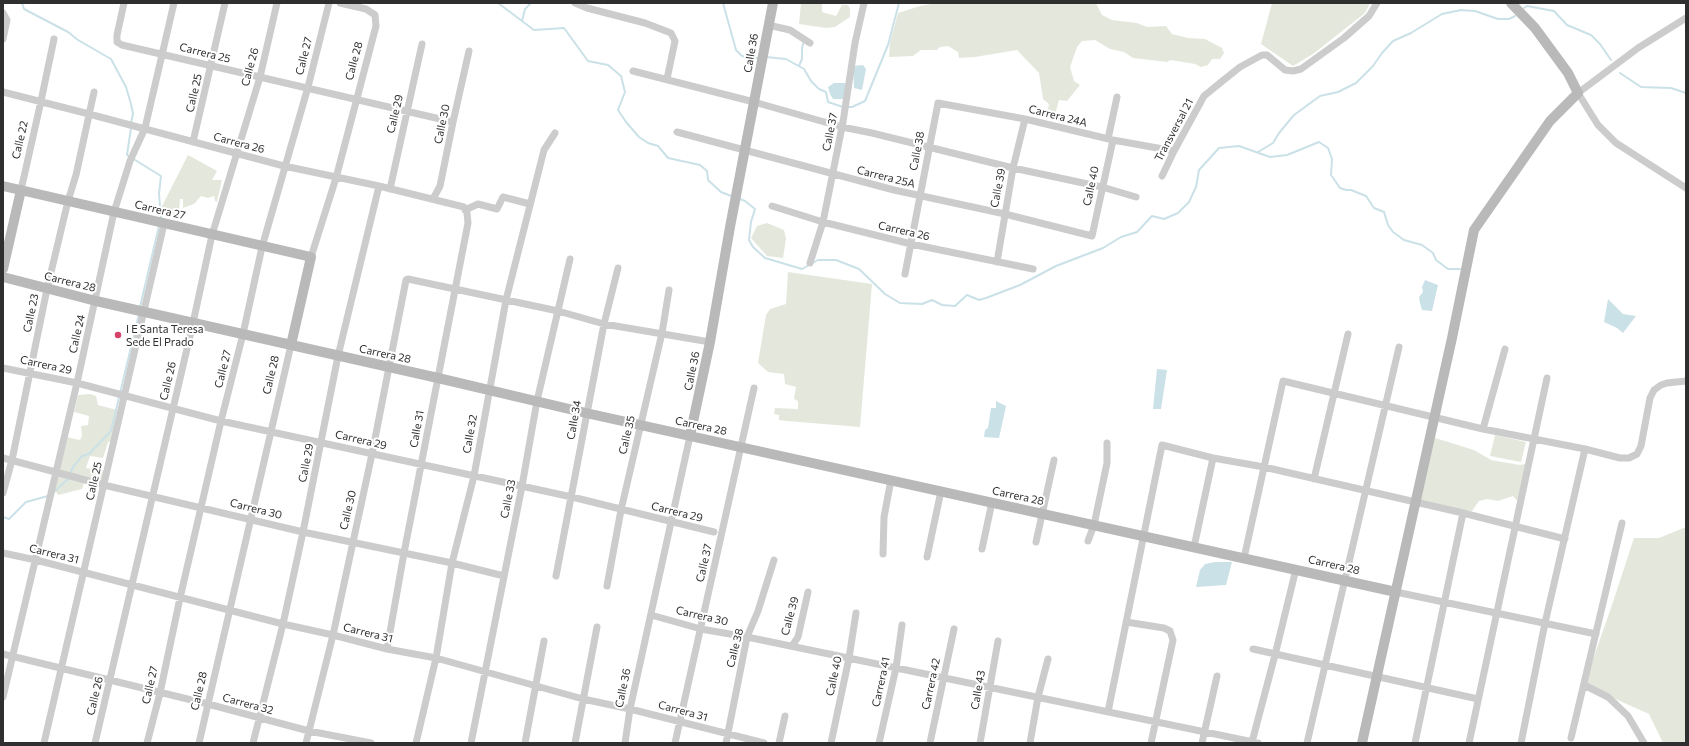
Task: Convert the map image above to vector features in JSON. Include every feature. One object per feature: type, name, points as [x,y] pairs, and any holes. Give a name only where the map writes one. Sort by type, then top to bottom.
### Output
[{"type":"street","name":"Carrera 25","points":[[124,3],[117,35],[117,42],[122,45],[453,122]]},
{"type":"street","name":"Calle 24","points":[[3,697],[14,657],[96,301],[114,212],[130,161],[145,128],[174,3]]},
{"type":"street","name":"Calle 25","points":[[193,142],[225,3]]},
{"type":"street","name":"Calle 26","points":[[95,743],[193,323],[212,235],[260,77],[277,3]]},
{"type":"street","name":"Calle 27","points":[[147,743],[160,693],[180,598],[221,421],[243,334],[262,247],[284,166],[308,88],[329,3]]},
{"type":"street","name":"Calle 28","points":[[199,743],[252,520],[270,431],[311,257],[336,178],[376,26],[375,15],[366,9],[340,3]]},
{"type":"street","points":[[575,3],[671,32],[675,41],[667,79]]},
{"type":"street","name":"Calle 36","points":[[625,743],[630,709],[652,615],[710,342],[730,227],[742,172],[773,3]]},
{"type":"street","name":"Calle 37","points":[[810,263],[823,222],[843,125],[855,43],[864,3]]},
{"type":"street","name":"Transversal 21","points":[[1162,176],[1204,96],[1240,67],[1262,55],[1267,55],[1285,70],[1293,71],[1301,69],[1344,38],[1359,25],[1369,16],[1377,3]]},
{"type":"street","points":[[1511,3],[1535,28],[1568,74],[1598,125],[1616,143],[1686,188]]},
{"type":"street","points":[[3,39],[7,20],[4,14]]},
{"type":"street","points":[[1362,743],[1474,230],[1550,121],[1578,93],[1638,48],[1686,18]]},
{"type":"street","points":[[768,25],[790,30],[810,43]]},
{"type":"street","name":"Calle 22","points":[[3,269],[54,39]]},
{"type":"street","name":"Calle 29","points":[[390,189],[422,44]]},
{"type":"street","name":"Calle 30","points":[[433,199],[440,186],[469,52]]},
{"type":"street","points":[[633,71],[929,148],[1102,187],[1136,197]]},
{"type":"street","name":"Carrera 26","points":[[3,92],[145,128],[284,166],[379,186],[458,205],[464,207],[466,211]]},
{"type":"street","name":"Calle 23","points":[[3,493],[12,460],[47,289],[68,201],[76,175],[94,92]]},
{"type":"street","name":"Calle 40","points":[[1092,236],[1111,140],[1117,97]]},
{"type":"street","name":"Carrera 24A","points":[[938,103],[1025,119],[1111,140],[1174,151]]},
{"type":"street","name":"Calle 38","points":[[905,274],[938,103]]},
{"type":"street","name":"Calle 39","points":[[997,262],[1013,168],[1025,119]]},
{"type":"street","name":"Carrera 25A","points":[[677,132],[832,174],[920,196],[1005,214],[1092,236]]},
{"type":"street","name":"Calle 32","points":[[416,743],[436,658],[452,563],[474,476],[506,300],[544,150],[555,133]]},
{"type":"street","name":"Carrera 27","points":[[3,186],[262,247],[311,257]]},
{"type":"street","name":"Calle 29","points":[[253,743],[283,624],[304,532],[338,356],[379,186]]},
{"type":"street","points":[[466,211],[478,204],[497,209],[502,197],[530,204]]},
{"type":"street","name":"Carrera 26","points":[[772,206],[823,222],[911,244],[1033,269]]},
{"type":"street","name":"Calle 31","points":[[387,650],[404,553],[468,223],[466,211]]},
{"type":"street","name":"Calle 25","points":[[44,743],[164,224]]},
{"type":"street","name":"Calle 33","points":[[471,743],[522,486],[537,402],[570,259]]},
{"type":"street","name":"Calle 34","points":[[556,576],[572,497],[586,413],[604,324],[618,268]]},
{"type":"street","name":"Carrera 28","points":[[3,277],[96,301],[438,378],[537,402],[1396,592]]},
{"type":"street","name":"Calle 30","points":[[306,743],[333,635],[390,368],[406,280],[408,279],[455,290]]},
{"type":"street","points":[[455,290],[558,311],[604,324],[710,342]]},
{"type":"street","name":"Calle 35","points":[[607,586],[621,510],[662,333],[669,290]]},
{"type":"street","points":[[1314,479],[1348,334]]},
{"type":"street","points":[[1307,743],[1399,347]]},
{"type":"street","points":[[1484,429],[1505,349]]},
{"type":"street","name":"Carrera 29","points":[[3,368],[77,383],[221,421],[572,497],[714,532]]},
{"type":"street","points":[[1469,743],[1547,378]]},
{"type":"street","points":[[1244,558],[1283,381],[1386,405],[1434,418],[1534,438],[1620,458],[1629,458],[1637,454],[1641,446],[1650,398],[1654,390],[1667,383],[1686,381]]},
{"type":"street","name":"Calle 37","points":[[675,743],[754,388]]},
{"type":"street","points":[[1088,541],[1094,525],[1107,463],[1107,443]]},
{"type":"street","points":[[1108,712],[1162,445],[1213,458],[1264,467],[1415,503],[1463,512],[1565,538]]},
{"type":"street","points":[[1521,743],[1545,623],[1585,449]]},
{"type":"street","name":"Carrera 30","points":[[3,458],[252,520],[352,543],[452,563],[504,576]]},
{"type":"street","points":[[1194,547],[1213,458]]},
{"type":"street","points":[[1036,542],[1054,460]]},
{"type":"street","points":[[883,554],[884,517],[891,480]]},
{"type":"street","points":[[927,557],[941,491]]},
{"type":"street","points":[[982,549],[992,502]]},
{"type":"street","points":[[1415,743],[1463,512]]},
{"type":"street","points":[[1571,738],[1622,523]]},
{"type":"street","name":"Carrera 31","points":[[3,553],[36,560],[283,624],[333,635],[387,650],[436,658],[583,699],[680,721],[764,743]]},
{"type":"street","name":"Calle 38","points":[[726,743],[747,637],[758,611],[774,560]]},
{"type":"street","points":[[1255,742],[1296,569]]},
{"type":"street","name":"Calle 39","points":[[792,646],[798,637],[808,592]]},
{"type":"street","points":[[1396,592],[1596,634]]},
{"type":"street","name":"Calle 40","points":[[831,743],[849,658],[856,613]]},
{"type":"street","name":"Carrera 30","points":[[652,615],[701,629],[792,646],[1255,742]]},
{"type":"street","points":[[1126,622],[1164,628],[1170,631],[1173,640],[1151,743]]},
{"type":"street","name":"Carrera 41","points":[[879,743],[896,668],[902,625]]},
{"type":"street","points":[[575,743],[596,627]]},
{"type":"street","name":"Carrera 42","points":[[930,743],[954,629]]},
{"type":"street","points":[[525,743],[544,641]]},
{"type":"street","name":"Calle 43","points":[[980,743],[998,641]]},
{"type":"street","points":[[1253,649],[1478,699]]},
{"type":"street","name":"Carrera 32","points":[[3,654],[208,704],[309,731],[371,743]]},
{"type":"street","points":[[1030,743],[1038,697],[1048,659]]},
{"type":"street","points":[[1202,743],[1216,676]]},
{"type":"street","points":[[1584,685],[1608,697],[1628,716],[1644,743]]},
{"type":"street","points":[[779,743],[785,716]]},
{"type":"shaded area","points":[[801,3],[822,3],[822,12],[836,16],[842,5],[848,5],[850,9],[850,17],[835,27],[826,28],[799,24]]},
{"type":"shaded area","points":[[936,3],[1096,3],[1102,15],[1112,20],[1137,23],[1147,27],[1166,26],[1172,34],[1188,38],[1205,39],[1222,48],[1224,53],[1220,59],[1212,59],[1208,65],[1201,67],[1195,64],[1171,60],[1167,62],[1133,58],[1124,52],[1110,49],[1095,40],[1082,41],[1077,47],[1070,67],[1074,81],[1080,85],[1067,101],[1059,100],[1054,118],[1046,118],[1049,104],[1043,99],[1039,73],[1017,50],[959,58],[958,52],[948,46],[940,47],[937,50],[921,50],[913,56],[889,57],[890,42],[898,13]]},
{"type":"shaded area","points":[[1272,3],[1370,3],[1365,13],[1313,54],[1293,66],[1261,44]]},
{"type":"shaded area","points":[[188,155],[217,171],[212,180],[222,180],[217,202],[215,201],[214,196],[208,198],[201,196],[194,204],[183,208],[183,199],[180,199],[179,212],[181,216],[159,212]]},
{"type":"shaded area","points":[[767,223],[784,230],[786,239],[783,258],[767,256],[751,238],[757,226]]},
{"type":"shaded area","points":[[788,272],[872,284],[860,427],[779,420],[779,415],[774,414],[775,408],[798,409],[798,401],[794,399],[796,387],[785,384],[784,374],[768,372],[758,363],[766,315],[770,309],[786,304]]},
{"type":"shaded area","points":[[90,394],[96,396],[98,405],[117,410],[112,441],[108,442],[103,458],[90,456],[86,468],[105,471],[103,481],[84,483],[82,489],[58,495],[55,490],[66,437],[80,440],[82,436],[81,426],[88,425],[89,416],[74,412],[78,395]]},
{"type":"shaded area","points":[[1495,435],[1526,442],[1521,462],[1490,456]]},
{"type":"shaded area","points":[[1432,437],[1474,450],[1491,460],[1520,465],[1529,463],[1520,504],[1513,496],[1498,501],[1487,499],[1479,501],[1472,511],[1458,510],[1417,500]]},
{"type":"shaded area","points":[[1686,527],[1686,743],[1663,743],[1649,714],[1584,685],[1634,538],[1659,538]]},
{"type":"water","points":[[863,65],[866,69],[862,90],[854,88],[853,66]]},
{"type":"water","points":[[834,83],[848,83],[843,99],[833,99],[830,94],[828,87]]},
{"type":"water","points":[[1425,280],[1438,285],[1432,311],[1422,310],[1420,303],[1419,297],[1423,292],[1422,287]]},
{"type":"water","points":[[1608,299],[1623,314],[1636,316],[1623,333],[1617,328],[1604,322]]},
{"type":"water","points":[[1157,369],[1167,370],[1161,409],[1153,409]]},
{"type":"water","points":[[996,401],[1006,406],[999,438],[984,437],[985,430],[988,428],[991,408],[996,408]]},
{"type":"water","points":[[1215,562],[1232,562],[1226,585],[1196,587],[1200,570],[1205,564]]},
{"type":"waterway","points":[[22,3],[24,9],[68,32],[78,40],[111,59],[126,87],[133,114],[131,123]]},
{"type":"waterway","points":[[498,3],[534,30],[564,28],[588,61],[608,65],[621,76],[625,92],[618,110],[639,137],[648,143],[658,146],[668,158],[700,165],[707,171],[708,180],[721,192],[734,197]]},
{"type":"waterway","points":[[522,21],[525,9],[531,3]]},
{"type":"waterway","points":[[723,3],[736,50],[742,56],[760,58]]},
{"type":"waterway","points":[[848,107],[852,107],[865,101],[888,45],[899,3]]},
{"type":"waterway","points":[[1524,8],[1527,6],[1554,11],[1567,25],[1591,35],[1600,44],[1611,60]]},
{"type":"waterway","points":[[1258,152],[1273,143],[1294,115],[1320,96],[1338,92],[1356,83],[1373,66],[1393,41],[1411,33],[1442,14],[1461,10],[1475,11],[1498,19],[1509,19],[1515,16]]},
{"type":"waterway","points":[[799,66],[802,59],[802,48],[804,41]]},
{"type":"waterway","points":[[766,57],[786,59],[804,69],[811,81],[819,89],[826,92],[828,102],[843,107]]},
{"type":"waterway","points":[[1620,73],[1641,87],[1671,88],[1686,93]]},
{"type":"waterway","points":[[131,128],[127,155],[161,176],[159,193],[161,220]]},
{"type":"waterway","points":[[740,199],[755,209],[751,222],[749,240],[753,247],[765,258],[802,269],[818,260],[836,260],[859,269],[885,294],[900,303],[922,304],[932,300],[942,305],[955,306],[967,295],[979,300],[986,298],[1020,285],[1056,266],[1103,248],[1121,237],[1137,232],[1152,216],[1164,219],[1178,213],[1189,202],[1196,187],[1199,170],[1219,148],[1239,146],[1270,157],[1287,155],[1319,142],[1328,148],[1332,159],[1331,175],[1340,188],[1351,190],[1366,196],[1374,208],[1384,212],[1388,225],[1393,232],[1404,240],[1422,245],[1433,253],[1436,260],[1448,269],[1460,269]]},
{"type":"waterway","points":[[140,307],[159,226]]},
{"type":"waterway","points":[[70,474],[73,467],[82,456],[89,454],[111,431],[139,314]]},
{"type":"waterway","points":[[53,493],[69,478]]},
{"type":"waterway","points":[[3,517],[9,519],[26,502],[48,496]]},
{"type":"place","name":"I E Santa Teresa Sede El Prado","points":[[118,335]]}]
